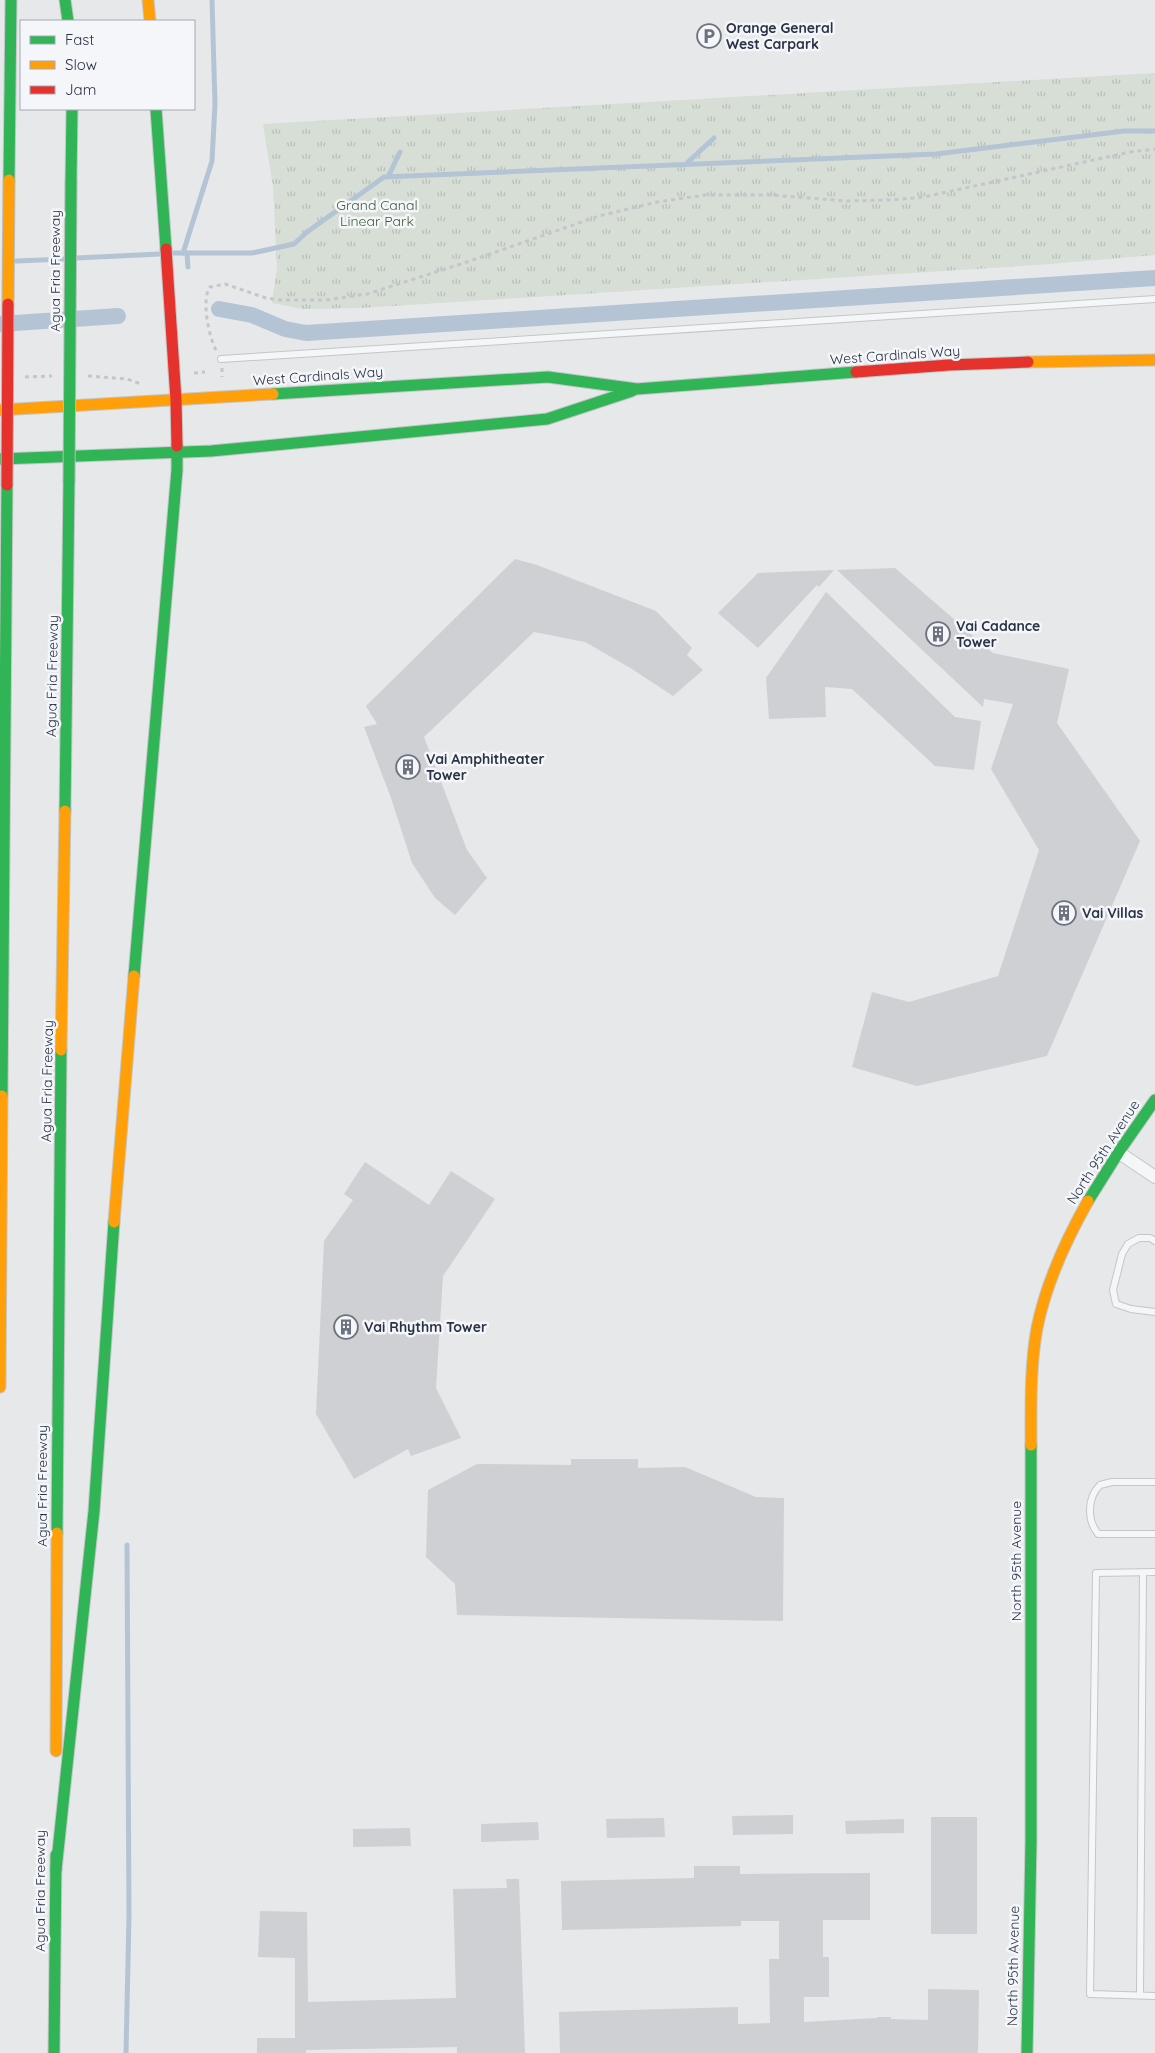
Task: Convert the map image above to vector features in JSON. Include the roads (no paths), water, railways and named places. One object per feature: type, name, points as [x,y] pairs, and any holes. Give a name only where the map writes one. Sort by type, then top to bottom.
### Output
[{"type":"main road","points":[[0,1387],[11,0]]},
{"type":"main road","points":[[10,52],[18,0]]},
{"type":"main road","points":[[65,0],[68,20]]},
{"type":"main road","points":[[74,0],[74,20]]},
{"type":"main road","points":[[148,0],[150,20]]},
{"type":"main road","name":"Agua Fria Freeway","points":[[54,2053],[58,1306],[72,110]]},
{"type":"main road","points":[[56,1870],[94,1510],[108,1291],[177,470],[176,400],[156,110]]},
{"type":"main road","name":"West Cardinals Way","points":[[0,410],[548,377],[637,389],[949,366],[1056,361],[1155,360]]},
{"type":"main road","name":"West Cardinals Way","points":[[176,450],[211,451],[547,418],[637,389]]},
{"type":"main road","points":[[0,459],[176,450]]},
{"type":"main road","name":"North 95th Avenue","points":[[1027,2053],[1031,1842],[1031,1402],[1034,1343],[1039,1315],[1058,1259],[1076,1221],[1118,1152],[1155,1100]]},
{"type":"street","points":[[1118,1152],[1155,1178]]},
{"type":"lane","points":[[221,359],[1155,299]]},
{"type":"lane","points":[[1155,1241],[1150,1238],[1138,1238],[1128,1244],[1122,1254],[1113,1290],[1116,1304],[1130,1310],[1155,1312]]},
{"type":"lane","points":[[1155,1482],[1112,1482],[1100,1485],[1092,1498],[1090,1510],[1093,1528],[1098,1534],[1155,1534]]},
{"type":"lane","points":[[1155,1572],[1096,1573],[1090,1994],[1155,1996]]},
{"type":"lane","points":[[1140,1996],[1144,1573]]},
{"type":"waterway","points":[[183,253],[212,161],[215,104],[212,0]]},
{"type":"waterway","points":[[173,253],[252,253],[294,244],[307,232],[384,177],[936,154],[1124,131],[1155,131]]},
{"type":"waterway","points":[[687,163],[714,138]]},
{"type":"waterway","points":[[388,177],[400,152]]},
{"type":"waterway","points":[[187,253],[188,267]]},
{"type":"waterway","points":[[76,258],[160,254]]},
{"type":"waterway","points":[[16,261],[65,259]]},
{"type":"waterway","points":[[219,309],[252,315],[285,329],[306,333],[1155,278]]},
{"type":"waterway","points":[[0,324],[118,316]]},
{"type":"waterway","points":[[126,2053],[129,1916],[127,1545]]},
{"type":"place","name":"Orange General West Carpark","points":[[709,36]]},
{"type":"place","name":"Vai Cadance Tower","points":[[938,634]]},
{"type":"place","name":"Vai Amphitheater Tower","points":[[408,767]]},
{"type":"place","name":"Vai Villas","points":[[1064,913]]},
{"type":"place","name":"Vai Rhythm Tower","points":[[346,1327]]},
{"type":"park label","name":"Grand Canal Linear Park","points":[[377,214]]}]
